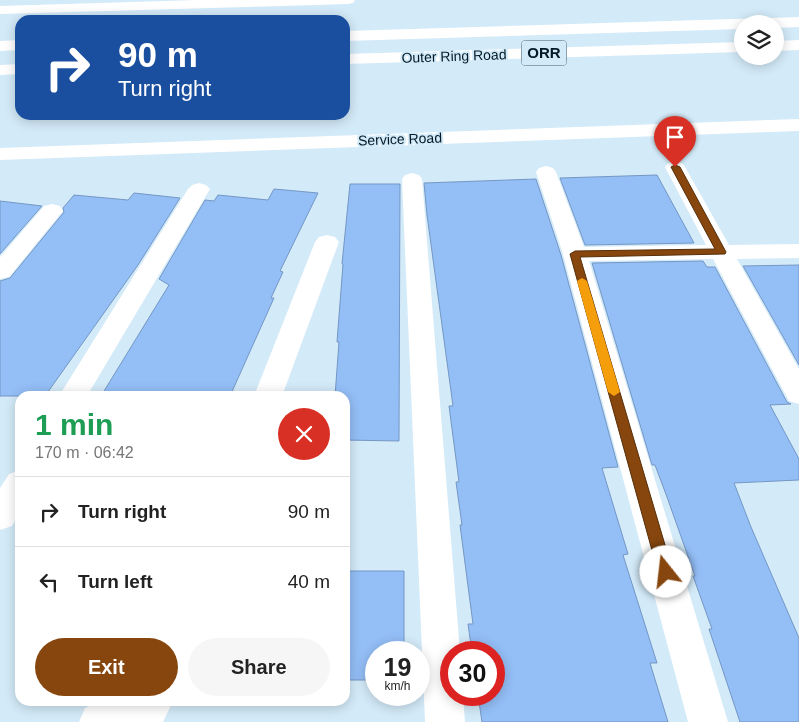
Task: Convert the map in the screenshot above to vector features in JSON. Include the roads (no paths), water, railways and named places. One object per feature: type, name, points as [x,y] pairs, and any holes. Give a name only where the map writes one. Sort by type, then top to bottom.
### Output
[{"type":"main road","points":[[0,10],[348,0]]},
{"type":"main road","points":[[784,23],[799,22]]},
{"type":"main road","name":"Outer Ring Road","points":[[350,36],[734,24]]},
{"type":"main road","points":[[0,46],[15,45]]},
{"type":"main road","points":[[784,46],[799,45]]},
{"type":"main road","name":"Outer Ring Road","points":[[350,59],[734,47]]},
{"type":"main road","points":[[0,70],[15,69]]},
{"type":"main road","name":"Service Road","points":[[0,154],[799,125]]},
{"type":"main road","points":[[675,167],[799,394]]},
{"type":"main road","points":[[546,172],[575,254],[708,722]]},
{"type":"main road","points":[[412,179],[445,722]]},
{"type":"main road","points":[[76,391],[199,189]]},
{"type":"main road","points":[[0,272],[52,211]]},
{"type":"main road","points":[[270,391],[327,242]]},
{"type":"main road","points":[[575,254],[799,250]]},
{"type":"main road","points":[[0,516],[15,491]]},
{"type":"main road","points":[[99,722],[150,706]]}]
